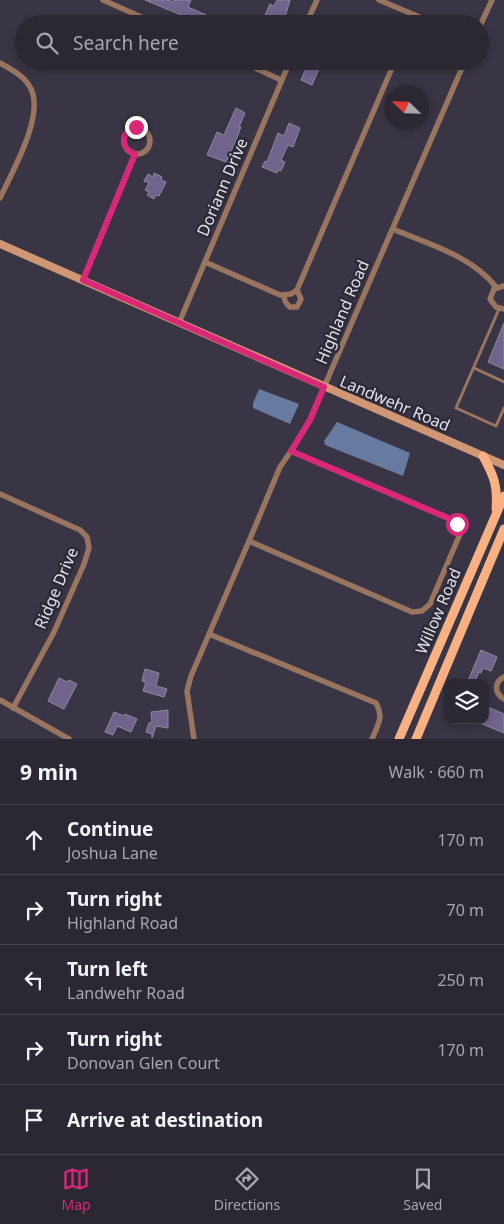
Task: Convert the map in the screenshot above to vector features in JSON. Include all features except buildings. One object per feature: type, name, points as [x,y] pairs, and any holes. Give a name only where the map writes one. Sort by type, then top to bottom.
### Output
[{"type":"main road","name":"Landwehr Road","points":[[0,244],[504,465]]},
{"type":"main road","points":[[483,456],[494,476],[497,489],[495,517]]},
{"type":"main road","name":"Willow Road","points":[[399,739],[504,496]]},
{"type":"main road","name":"Willow Road","points":[[416,739],[504,530]]},
{"type":"street","points":[[103,0],[137,15]]},
{"type":"street","points":[[310,15],[316,0]]},
{"type":"street","points":[[380,0],[415,15]]},
{"type":"street","points":[[485,15],[492,0]]},
{"type":"street","points":[[0,64],[18,74],[30,86],[35,106],[24,146],[0,198]]},
{"type":"street","points":[[259,70],[281,80]]},
{"type":"street","name":"Doriann Drive","points":[[179,323],[286,70]]},
{"type":"street","points":[[205,262],[280,295],[291,294],[297,290],[391,70]]},
{"type":"street","name":"Highland Road","points":[[194,739],[187,692],[191,676],[280,467],[310,420],[461,70]]},
{"type":"street","points":[[131,128],[140,128],[149,135],[150,143],[143,153],[135,154],[125,147],[124,138],[131,128]]},
{"type":"street","points":[[83,280],[135,154]]},
{"type":"street","points":[[393,229],[464,260],[490,279],[496,287]]},
{"type":"street","points":[[501,309],[493,305],[490,299],[496,287],[504,286]]},
{"type":"street","points":[[284,295],[284,301],[290,307],[297,306],[300,299],[297,290]]},
{"type":"street","points":[[250,541],[412,612],[422,611],[430,604],[460,534],[457,524],[448,518],[291,451]]},
{"type":"street","name":"Ridge Drive","points":[[0,494],[80,530],[87,537],[89,548],[84,564],[54,632],[13,708]]},
{"type":"street","points":[[209,634],[376,702],[380,709],[381,719],[372,739]]},
{"type":"street","points":[[504,677],[499,680],[496,686],[499,695],[504,699]]},
{"type":"street","points":[[0,700],[69,739]]},
{"type":"lane","points":[[501,309],[456,408],[496,426],[504,408]]},
{"type":"lane","points":[[474,368],[504,382]]},
{"type":"water","points":[[259,389],[299,404],[290,424],[253,408],[253,403]]},
{"type":"water","points":[[337,422],[410,453],[403,476],[325,445],[324,441]]},
{"type":"route","points":[[136,127],[131,128],[125,134],[123,143],[125,147],[135,154],[83,280],[324,387],[310,420],[291,451],[448,518],[457,524]]}]
